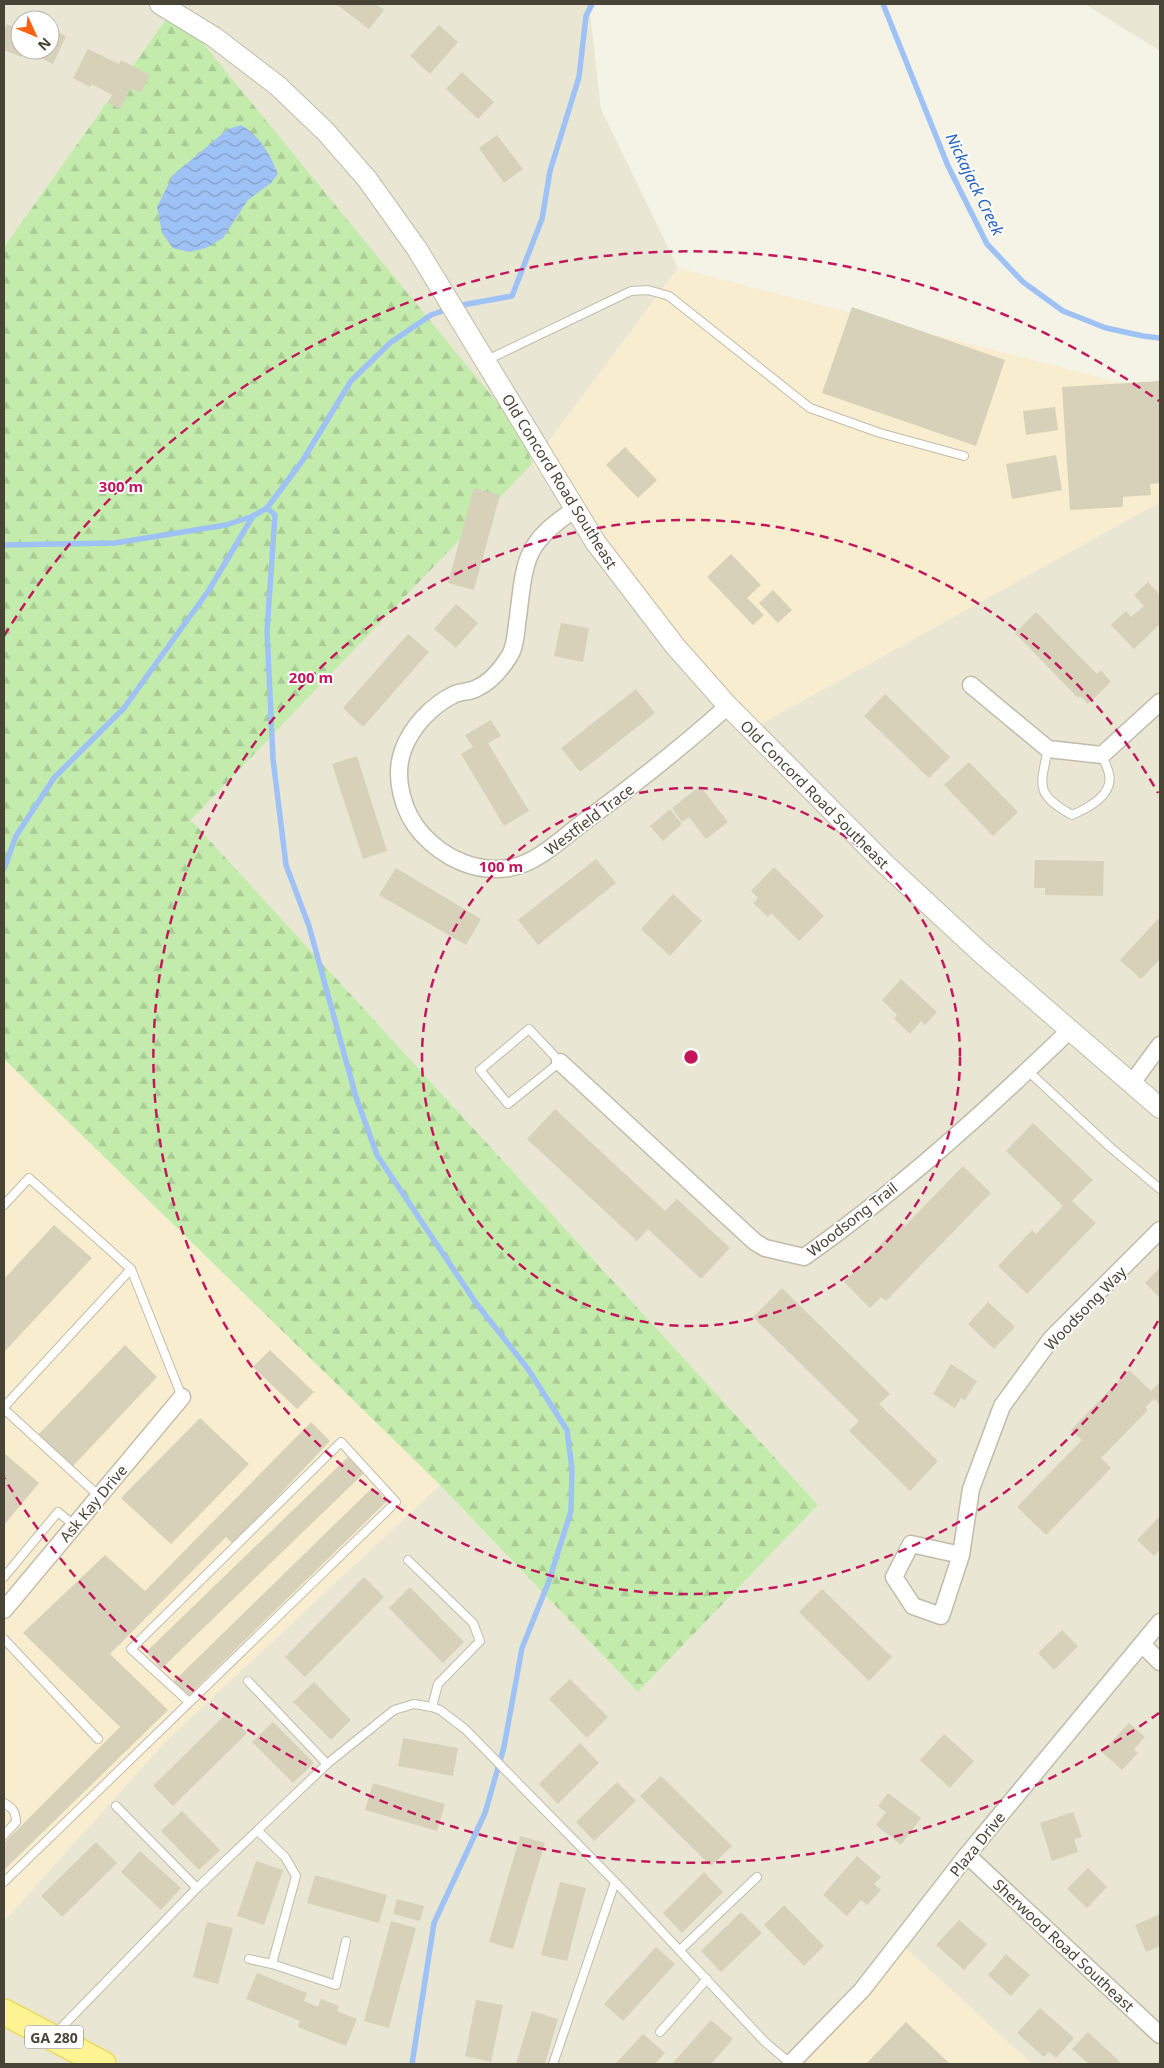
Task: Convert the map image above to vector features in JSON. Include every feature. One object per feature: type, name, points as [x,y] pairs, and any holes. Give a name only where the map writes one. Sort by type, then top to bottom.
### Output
[{"type":"main road","name":"GA 280","points":[[4,2012],[103,2064]]},
{"type":"street","name":"Old Concord Road Southeast","points":[[160,4],[189,20],[278,86],[321,126],[387,203],[574,510],[617,572],[669,639],[728,706],[883,862],[981,953],[1160,1108]]},
{"type":"street","name":"Westfield Trace","points":[[574,510],[552,524],[538,538],[528,558],[511,654],[496,675],[477,689],[456,693],[433,708],[415,727],[403,751],[398,777],[404,804],[416,827],[434,847],[457,861],[483,868],[509,868],[534,859],[643,778],[728,706]]},
{"type":"street","points":[[971,685],[1048,749],[1102,755],[1160,702]]},
{"type":"street","name":"Woodsong Trail","points":[[560,1062],[755,1242],[765,1248],[804,1257],[858,1219],[1028,1070],[1070,1030]]},
{"type":"street","points":[[1132,1083],[1160,1045]]},
{"type":"street","name":"Woodsong Way","points":[[962,1555],[911,1544],[894,1577],[913,1606],[941,1616],[962,1555],[971,1489],[1002,1406],[1051,1339],[1160,1230]]},
{"type":"street","name":"Ask Kay Drive","points":[[4,1610],[182,1397]]},
{"type":"street","name":"Plaza Drive","points":[[790,2064],[862,1990],[967,1855],[1143,1645],[1160,1622]]},
{"type":"street","points":[[1143,1645],[1160,1662]]},
{"type":"street","name":"Sherwood Road Southeast","points":[[967,1855],[1159,2032]]},
{"type":"lane","points":[[480,354],[631,291],[648,290],[669,296],[810,408],[880,433],[964,456]]},
{"type":"lane","points":[[1048,749],[1041,783],[1051,803],[1072,814],[1090,807],[1104,794],[1110,776],[1102,755]]},
{"type":"lane","points":[[529,1029],[560,1062],[508,1104],[480,1070],[529,1029]]},
{"type":"lane","points":[[1028,1070],[1110,1147],[1160,1189]]},
{"type":"lane","points":[[4,1205],[29,1178],[131,1269],[182,1397]]},
{"type":"lane","points":[[99,1496],[4,1408],[131,1269]]},
{"type":"lane","points":[[4,1882],[396,1502],[342,1442],[131,1649],[189,1702]]},
{"type":"lane","points":[[4,1577],[58,1512],[74,1526]]},
{"type":"lane","points":[[408,1560],[473,1623],[480,1641],[438,1684],[432,1707]]},
{"type":"lane","points":[[4,1639],[98,1739]]},
{"type":"lane","points":[[248,1682],[327,1764]]},
{"type":"lane","points":[[53,2037],[197,1888],[327,1764],[394,1710],[414,1704],[432,1707],[457,1722],[615,1882],[764,2041],[790,2064]]},
{"type":"lane","points":[[4,1803],[13,1809],[16,1815],[16,1822],[4,1835]]},
{"type":"lane","points":[[116,1806],[197,1888]]},
{"type":"lane","points":[[258,1831],[285,1857],[296,1876],[272,1964]]},
{"type":"lane","points":[[680,1950],[756,1877]]},
{"type":"lane","points":[[553,2064],[615,1882]]},
{"type":"lane","points":[[249,1959],[272,1964],[336,1984],[346,1941]]},
{"type":"lane","points":[[660,2032],[707,1979]]},
{"type":"shaded area","points":[[4,4],[589,4],[601,109],[678,268],[532,464],[752,729],[1160,502],[1160,2064],[1032,2064],[899,1942],[792,2064],[4,2064],[4,1921],[167,1740],[440,1485],[638,1692],[818,1505],[191,820],[531,464],[173,9],[4,247]]},
{"type":"shaded area","points":[[1085,4],[1160,4],[1160,51]]},
{"type":"shaded area","points":[[678,268],[1160,393],[1160,502],[752,729],[532,464]]},
{"type":"shaded area","points":[[4,1059],[440,1485],[167,1740],[4,1921]]},
{"type":"shaded area","points":[[899,1942],[1032,2064],[792,2064]]},
{"type":"green space","points":[[174,8],[522,433],[532,464],[191,820],[818,1505],[638,1692],[440,1485],[4,1059],[4,247]]},
{"type":"water","points":[[241,125],[254,134],[264,146],[278,174],[271,183],[248,200],[223,238],[206,248],[189,252],[173,248],[162,233],[157,207],[173,175],[228,129]]},
{"type":"building","points":[[336,4],[376,4],[384,10],[369,29]]},
{"type":"building","points":[[7,24],[10,25],[10,52],[4,50],[4,32]]},
{"type":"building","points":[[439,25],[458,42],[430,74],[410,56]]},
{"type":"building","points":[[60,33],[66,36],[60,49]]},
{"type":"building","points":[[88,49],[119,64],[121,60],[150,75],[141,93],[131,88],[120,109],[108,103],[112,95],[92,84],[90,87],[73,78]]},
{"type":"building","points":[[45,60],[55,60],[53,64]]},
{"type":"building","points":[[462,72],[494,102],[478,119],[446,89]]},
{"type":"building","points":[[497,135],[523,169],[504,183],[479,148]]},
{"type":"building","points":[[852,307],[1005,360],[976,446],[822,393]]},
{"type":"building","points":[[1160,381],[1160,483],[1150,484],[1151,495],[1123,497],[1123,507],[1070,510],[1062,387]]},
{"type":"building","points":[[1055,407],[1058,430],[1026,435],[1023,411]]},
{"type":"building","points":[[625,447],[657,480],[638,498],[606,465]]},
{"type":"building","points":[[1056,455],[1062,490],[1012,499],[1006,464]]},
{"type":"building","points":[[474,488],[500,495],[474,590],[448,583]]},
{"type":"building","points":[[731,554],[761,585],[747,598],[764,615],[753,625],[707,577]]},
{"type":"building","points":[[1148,582],[1160,595],[1160,624],[1134,649],[1111,625],[1126,611],[1131,617],[1144,606],[1134,595]]},
{"type":"building","points":[[773,590],[792,610],[778,623],[759,603]]},
{"type":"building","points":[[456,604],[478,623],[456,648],[434,629]]},
{"type":"building","points":[[1036,612],[1097,674],[1101,670],[1111,682],[1088,704],[1080,696],[1078,698],[1015,633]]},
{"type":"building","points":[[561,623],[589,628],[583,662],[554,656]]},
{"type":"building","points":[[408,634],[429,652],[363,727],[343,708]]},
{"type":"building","points":[[636,689],[655,713],[580,772],[561,748]]},
{"type":"building","points":[[885,694],[950,757],[929,778],[864,716]]},
{"type":"building","points":[[491,720],[501,736],[488,743],[529,811],[504,826],[461,754],[473,747],[465,735]]},
{"type":"building","points":[[357,756],[387,851],[363,859],[332,764]]},
{"type":"building","points":[[969,762],[1018,812],[993,836],[944,785]]},
{"type":"building","points":[[700,786],[728,822],[706,839],[689,817],[682,822],[672,808]]},
{"type":"building","points":[[670,809],[682,824],[663,841],[650,826]]},
{"type":"building","points":[[596,859],[616,883],[538,945],[518,920]]},
{"type":"building","points":[[1035,860],[1104,861],[1103,896],[1045,895],[1045,888],[1034,888]]},
{"type":"building","points":[[774,867],[824,916],[799,941],[771,913],[768,917],[753,903],[758,898],[751,891]]},
{"type":"building","points":[[396,868],[481,919],[466,945],[379,895]]},
{"type":"building","points":[[673,894],[702,921],[670,956],[641,929]]},
{"type":"building","points":[[1160,917],[1160,959],[1141,979],[1120,960]]},
{"type":"building","points":[[901,979],[937,1012],[925,1025],[921,1021],[910,1034],[894,1019],[897,1015],[882,1000]]},
{"type":"building","points":[[555,1109],[665,1211],[677,1199],[730,1248],[701,1279],[648,1229],[637,1241],[527,1139]]},
{"type":"building","points":[[1033,1123],[1093,1180],[1072,1201],[1096,1223],[1027,1294],[998,1266],[1032,1230],[1036,1234],[1063,1206],[1006,1151]]},
{"type":"building","points":[[963,1166],[991,1193],[886,1301],[881,1297],[870,1308],[844,1282],[901,1223],[905,1226]]},
{"type":"building","points":[[54,1225],[92,1258],[4,1352],[4,1279]]},
{"type":"building","points":[[1160,1267],[1160,1298],[1145,1283]]},
{"type":"building","points":[[782,1288],[890,1394],[879,1404],[938,1461],[910,1491],[849,1431],[859,1421],[753,1317]]},
{"type":"building","points":[[988,1302],[1015,1327],[994,1349],[968,1324]]},
{"type":"building","points":[[125,1345],[157,1377],[73,1466],[38,1435]]},
{"type":"building","points":[[270,1350],[314,1392],[297,1409],[253,1367]]},
{"type":"building","points":[[951,1364],[977,1381],[965,1400],[961,1398],[955,1408],[933,1394]]},
{"type":"building","points":[[1129,1370],[1151,1391],[1160,1382],[1160,1405],[1154,1399],[1145,1407],[1148,1410],[1101,1458],[1111,1468],[1046,1535],[1017,1507],[1082,1440],[1071,1430]]},
{"type":"building","points":[[200,1418],[249,1464],[171,1544],[121,1498]]},
{"type":"building","points":[[311,1422],[330,1441],[233,1544],[226,1537],[110,1654],[168,1710],[4,1870],[4,1843],[120,1727],[23,1633],[105,1555],[145,1591]]},
{"type":"building","points":[[4,1453],[39,1483],[4,1525]]},
{"type":"building","points":[[348,1457],[364,1473],[161,1669],[146,1652]]},
{"type":"building","points":[[373,1487],[387,1501],[188,1696],[173,1682]]},
{"type":"building","points":[[1160,1516],[1160,1549],[1154,1556],[1137,1540]]},
{"type":"building","points":[[364,1577],[384,1597],[305,1677],[285,1657]]},
{"type":"building","points":[[410,1587],[464,1642],[443,1663],[389,1608]]},
{"type":"building","points":[[822,1589],[892,1657],[869,1681],[799,1612]]},
{"type":"building","points":[[1062,1630],[1078,1646],[1054,1670],[1038,1653]]},
{"type":"building","points":[[570,1679],[608,1717],[587,1738],[549,1699]]},
{"type":"building","points":[[314,1682],[351,1720],[331,1740],[293,1702]]},
{"type":"building","points":[[227,1713],[247,1733],[173,1806],[153,1786]]},
{"type":"building","points":[[273,1722],[314,1763],[293,1783],[252,1742]]},
{"type":"building","points":[[1129,1723],[1145,1737],[1134,1749],[1138,1753],[1122,1770],[1102,1752]]},
{"type":"building","points":[[944,1734],[974,1761],[950,1788],[920,1760]]},
{"type":"building","points":[[403,1738],[458,1748],[453,1776],[398,1766]]},
{"type":"building","points":[[580,1743],[599,1763],[558,1804],[539,1784]]},
{"type":"building","points":[[661,1776],[732,1846],[711,1866],[640,1796]]},
{"type":"building","points":[[617,1782],[636,1801],[594,1841],[576,1822]]},
{"type":"building","points":[[373,1783],[445,1804],[437,1831],[365,1810]]},
{"type":"building","points":[[888,1793],[921,1818],[901,1845],[876,1825],[886,1812],[878,1806]]},
{"type":"building","points":[[182,1811],[220,1850],[199,1870],[161,1831]]},
{"type":"building","points":[[1073,1812],[1082,1837],[1074,1839],[1078,1852],[1052,1861],[1040,1823]]},
{"type":"building","points":[[520,1836],[545,1843],[513,1949],[489,1942]]},
{"type":"building","points":[[96,1842],[117,1863],[62,1917],[41,1896]]},
{"type":"building","points":[[140,1851],[181,1888],[161,1910],[121,1872]]},
{"type":"building","points":[[857,1856],[881,1877],[874,1884],[881,1890],[867,1905],[861,1900],[847,1916],[823,1895]]},
{"type":"building","points":[[256,1861],[283,1870],[264,1925],[237,1916]]},
{"type":"building","points":[[1088,1868],[1107,1887],[1087,1908],[1067,1889]]},
{"type":"building","points":[[704,1872],[723,1892],[682,1933],[663,1913]]},
{"type":"building","points":[[315,1875],[387,1895],[379,1923],[307,1903]]},
{"type":"building","points":[[560,1882],[586,1888],[567,1961],[541,1955]]},
{"type":"building","points":[[397,1899],[424,1906],[420,1921],[393,1914]]},
{"type":"building","points":[[784,1905],[824,1946],[804,1966],[764,1925]]},
{"type":"building","points":[[741,1912],[762,1933],[721,1972],[701,1951]]},
{"type":"building","points":[[1160,1914],[1160,1946],[1146,1952],[1135,1925]]},
{"type":"building","points":[[959,1920],[987,1944],[964,1970],[936,1945]]},
{"type":"building","points":[[391,1921],[416,1928],[389,2028],[364,2021]]},
{"type":"building","points":[[207,1922],[233,1928],[218,1984],[193,1977]]},
{"type":"building","points":[[656,1947],[675,1964],[623,2021],[604,2004]]},
{"type":"building","points":[[1006,1954],[1030,1975],[1011,1996],[988,1975]]},
{"type":"building","points":[[257,1973],[307,1993],[304,2001],[318,2007],[321,1999],[339,2006],[337,2011],[357,2019],[346,2046],[298,2027],[300,2021],[246,1999]]},
{"type":"building","points":[[476,2000],[503,2005],[491,2062],[465,2056]]},
{"type":"building","points":[[1040,2008],[1074,2038],[1056,2058],[1049,2052],[1044,2057],[1017,2033]]},
{"type":"building","points":[[532,2011],[558,2019],[545,2064],[516,2064]]},
{"type":"building","points":[[711,2020],[733,2039],[711,2064],[672,2064]]},
{"type":"building","points":[[906,2022],[950,2064],[866,2064]]},
{"type":"building","points":[[1088,2032],[1120,2062],[1118,2064],[1089,2064],[1072,2049]]},
{"type":"building","points":[[643,2034],[665,2053],[655,2064],[615,2064]]},
{"type":"waterway","points":[[457,306],[512,296],[542,219],[550,171],[579,77],[586,16],[592,4]]},
{"type":"waterway","name":"Nickajack Creek","points":[[883,4],[948,166],[987,244],[1023,282],[1063,311],[1106,328],[1160,338]]},
{"type":"waterway","points":[[4,545],[115,543],[226,525],[253,516],[267,508],[303,460],[351,381],[390,343],[431,315],[448,309]]},
{"type":"waterway","points":[[267,508],[275,515],[267,631],[273,759],[286,865],[309,926],[356,1097],[377,1155],[476,1303],[528,1369],[567,1430],[572,1469],[571,1511],[549,1581],[522,1648],[504,1747],[485,1813],[434,1923],[412,2064]]},
{"type":"waterway","points":[[4,869],[16,836],[54,778],[124,708],[209,590],[253,516]]}]
